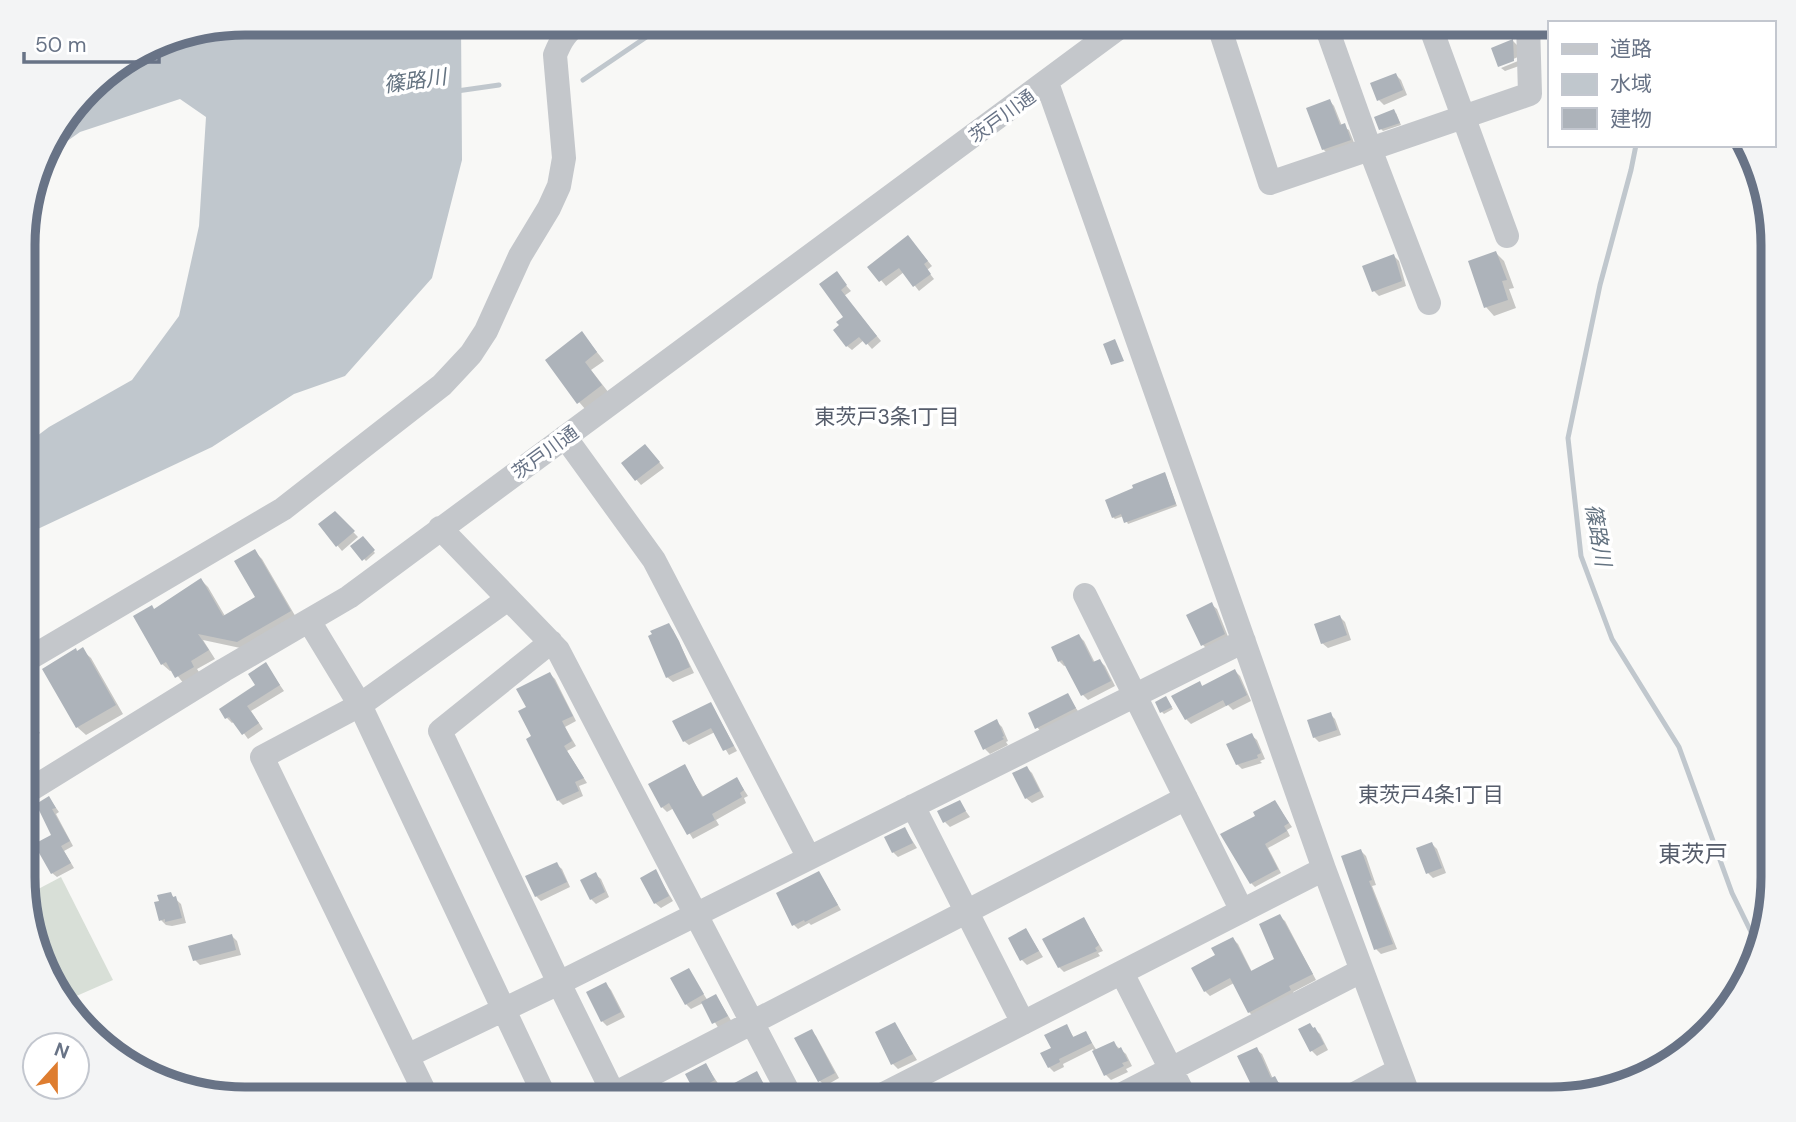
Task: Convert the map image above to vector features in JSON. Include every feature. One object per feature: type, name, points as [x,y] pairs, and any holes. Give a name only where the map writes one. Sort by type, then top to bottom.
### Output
[{"type":"street","points":[[35,654],[283,509],[442,385],[471,354],[486,331],[520,256],[559,186],[564,158],[555,55],[565,35]]},
{"type":"street","name":"茨戸川通","points":[[35,787],[349,597],[1109,35]]},
{"type":"street","points":[[1222,35],[1270,183],[1530,94],[1528,35]]},
{"type":"street","points":[[1329,35],[1429,303]]},
{"type":"street","points":[[1433,35],[1507,236]]},
{"type":"street","points":[[1047,83],[1324,869],[1405,1087]]},
{"type":"street","points":[[565,437],[654,560],[810,859]]},
{"type":"street","points":[[440,528],[558,650],[786,1087]]},
{"type":"street","points":[[1085,595],[1242,911]]},
{"type":"street","points":[[422,1087],[262,757],[360,705],[508,598]]},
{"type":"street","points":[[309,621],[360,705],[540,1087]]},
{"type":"street","points":[[407,1056],[810,859],[1244,641]]},
{"type":"street","points":[[551,642],[440,731],[610,1087]]},
{"type":"street","points":[[633,1087],[752,1022],[1186,798]]},
{"type":"street","points":[[913,806],[1023,1023]]},
{"type":"street","points":[[898,1087],[1324,869]]},
{"type":"street","points":[[1136,1087],[1361,971]]},
{"type":"street","points":[[1122,972],[1180,1087]]},
{"type":"street","points":[[1367,1087],[1399,1070]]},
{"type":"shaded area","points":[[61,877],[113,980],[73,997],[46,944],[39,918],[36,890]]},
{"type":"water","points":[[245,35],[461,35],[462,160],[432,278],[345,376],[294,394],[212,447],[35,530],[35,438],[132,380],[179,316],[199,226],[206,117],[180,99],[80,132],[60,146],[78,117],[117,78],[165,51],[204,39]]},
{"type":"building","points":[[1513,39],[1514,61],[1498,67],[1491,48]]},
{"type":"building","points":[[1396,73],[1403,90],[1377,101],[1370,83]]},
{"type":"building","points":[[1330,99],[1340,125],[1345,123],[1351,140],[1322,150],[1306,108]]},
{"type":"building","points":[[1394,109],[1400,123],[1379,130],[1374,117]]},
{"type":"building","points":[[908,235],[928,261],[924,264],[931,274],[913,287],[899,268],[879,282],[867,267]]},
{"type":"building","points":[[1496,251],[1507,280],[1502,281],[1508,300],[1484,308],[1468,261]]},
{"type":"building","points":[[1394,254],[1402,281],[1372,292],[1362,266]]},
{"type":"building","points":[[837,271],[847,285],[841,290],[877,336],[866,345],[859,337],[846,347],[833,330],[839,325],[836,322],[843,317],[819,284]]},
{"type":"building","points":[[582,331],[597,352],[585,362],[602,385],[577,404],[545,360]]},
{"type":"building","points":[[1115,339],[1124,361],[1111,365],[1103,344]]},
{"type":"building","points":[[645,444],[660,462],[635,481],[621,463]]},
{"type":"building","points":[[1165,472],[1176,504],[1124,523],[1121,514],[1112,518],[1105,500],[1133,488],[1132,485]]},
{"type":"building","points":[[335,511],[355,531],[336,547],[318,524]]},
{"type":"building","points":[[363,536],[375,550],[362,561],[350,546]]},
{"type":"building","points":[[255,549],[291,611],[237,642],[198,634],[209,650],[191,661],[194,667],[175,678],[166,662],[161,665],[133,616],[152,605],[154,609],[201,578],[223,616],[255,597],[234,561]]},
{"type":"building","points":[[1212,602],[1225,634],[1201,646],[1186,615]]},
{"type":"building","points":[[1340,615],[1347,635],[1321,644],[1314,624]]},
{"type":"building","points":[[669,623],[690,667],[666,678],[648,636],[652,634],[650,631]]},
{"type":"building","points":[[1079,634],[1093,662],[1100,659],[1111,681],[1081,696],[1062,660],[1058,662],[1051,647]]},
{"type":"building","points":[[83,647],[116,705],[76,728],[42,669],[76,648],[77,651]]},
{"type":"building","points":[[266,662],[280,685],[247,706],[259,723],[242,735],[229,717],[225,719],[219,709],[255,685],[248,674]]},
{"type":"building","points":[[1235,669],[1247,695],[1226,706],[1223,700],[1185,720],[1171,696],[1200,681],[1202,686]]},
{"type":"building","points":[[550,672],[573,716],[562,721],[572,741],[564,746],[584,778],[575,782],[579,791],[557,801],[526,739],[531,736],[518,711],[526,707],[516,689]]},
{"type":"building","points":[[1068,693],[1076,708],[1035,729],[1028,713]]},
{"type":"building","points":[[1166,696],[1172,707],[1160,713],[1155,702]]},
{"type":"building","points":[[711,702],[734,746],[723,751],[711,728],[683,742],[672,721]]},
{"type":"building","points":[[1331,712],[1337,730],[1313,738],[1307,720]]},
{"type":"building","points":[[997,719],[1004,739],[983,750],[974,731]]},
{"type":"building","points":[[1252,733],[1261,753],[1257,755],[1258,758],[1236,765],[1226,744]]},
{"type":"building","points":[[685,764],[702,797],[737,777],[744,790],[740,793],[742,797],[712,814],[715,820],[687,835],[669,803],[661,808],[648,784]]},
{"type":"building","points":[[1027,766],[1040,791],[1025,799],[1012,773]]},
{"type":"building","points":[[49,796],[56,808],[52,809],[70,841],[61,846],[71,863],[51,874],[35,846],[51,835],[36,804]]},
{"type":"building","points":[[960,800],[966,811],[943,823],[937,811]]},
{"type":"building","points":[[1275,800],[1289,823],[1284,826],[1287,831],[1265,844],[1278,869],[1250,884],[1220,834],[1255,816],[1253,812]]},
{"type":"building","points":[[905,827],[913,843],[892,853],[884,837]]},
{"type":"building","points":[[1432,842],[1442,868],[1426,874],[1416,848]]},
{"type":"building","points":[[1361,849],[1372,880],[1369,881],[1393,944],[1374,950],[1341,856]]},
{"type":"building","points":[[557,862],[567,882],[535,897],[525,876]]},
{"type":"building","points":[[656,869],[669,896],[654,904],[640,878]]},
{"type":"building","points":[[819,871],[838,905],[792,926],[776,893]]},
{"type":"building","points":[[596,872],[605,892],[590,900],[580,880]]},
{"type":"building","points":[[171,892],[173,897],[176,896],[182,918],[159,921],[154,902],[159,901],[157,895]]},
{"type":"building","points":[[1280,914],[1313,974],[1289,986],[1291,990],[1248,1013],[1230,978],[1204,992],[1191,968],[1215,955],[1211,948],[1233,937],[1251,971],[1274,959],[1259,924]]},
{"type":"building","points":[[1084,917],[1099,945],[1095,948],[1097,951],[1058,968],[1042,939]]},
{"type":"building","points":[[1026,928],[1039,951],[1020,961],[1008,938]]},
{"type":"building","points":[[232,934],[236,950],[193,961],[188,946]]},
{"type":"building","points":[[689,968],[704,994],[685,1005],[670,978]]},
{"type":"building","points":[[606,982],[621,1012],[601,1022],[586,992]]},
{"type":"building","points":[[716,994],[728,1016],[712,1024],[701,1002]]},
{"type":"building","points":[[895,1022],[913,1054],[891,1065],[875,1032]]},
{"type":"building","points":[[1310,1023],[1324,1044],[1310,1052],[1298,1029]]},
{"type":"building","points":[[1067,1024],[1073,1037],[1086,1031],[1092,1043],[1059,1059],[1060,1062],[1048,1068],[1040,1053],[1051,1048],[1044,1035]]},
{"type":"building","points":[[812,1029],[835,1073],[818,1082],[794,1038]]},
{"type":"building","points":[[1114,1041],[1118,1049],[1121,1047],[1128,1061],[1122,1063],[1124,1066],[1104,1076],[1092,1051]]},
{"type":"building","points":[[1257,1047],[1271,1078],[1275,1076],[1281,1087],[1252,1087],[1237,1056]]},
{"type":"building","points":[[706,1063],[715,1080],[702,1087],[692,1087],[685,1074]]},
{"type":"building","points":[[757,1071],[765,1087],[727,1087]]},
{"type":"waterway","name":"篠路川","points":[[583,80],[649,35]]},
{"type":"waterway","name":"篠路川","points":[[457,91],[499,85]]},
{"type":"waterway","name":"篠路川","points":[[1636,147],[1600,285],[1568,438],[1581,556],[1612,639],[1679,747],[1732,893],[1752,935]]},
{"type":"district","name":"東茨戸3条1丁目","points":[[887,417]]},
{"type":"district","name":"東茨戸4条1丁目","points":[[1431,795]]},
{"type":"district","name":"東茨戸","points":[[1693,854]]}]
